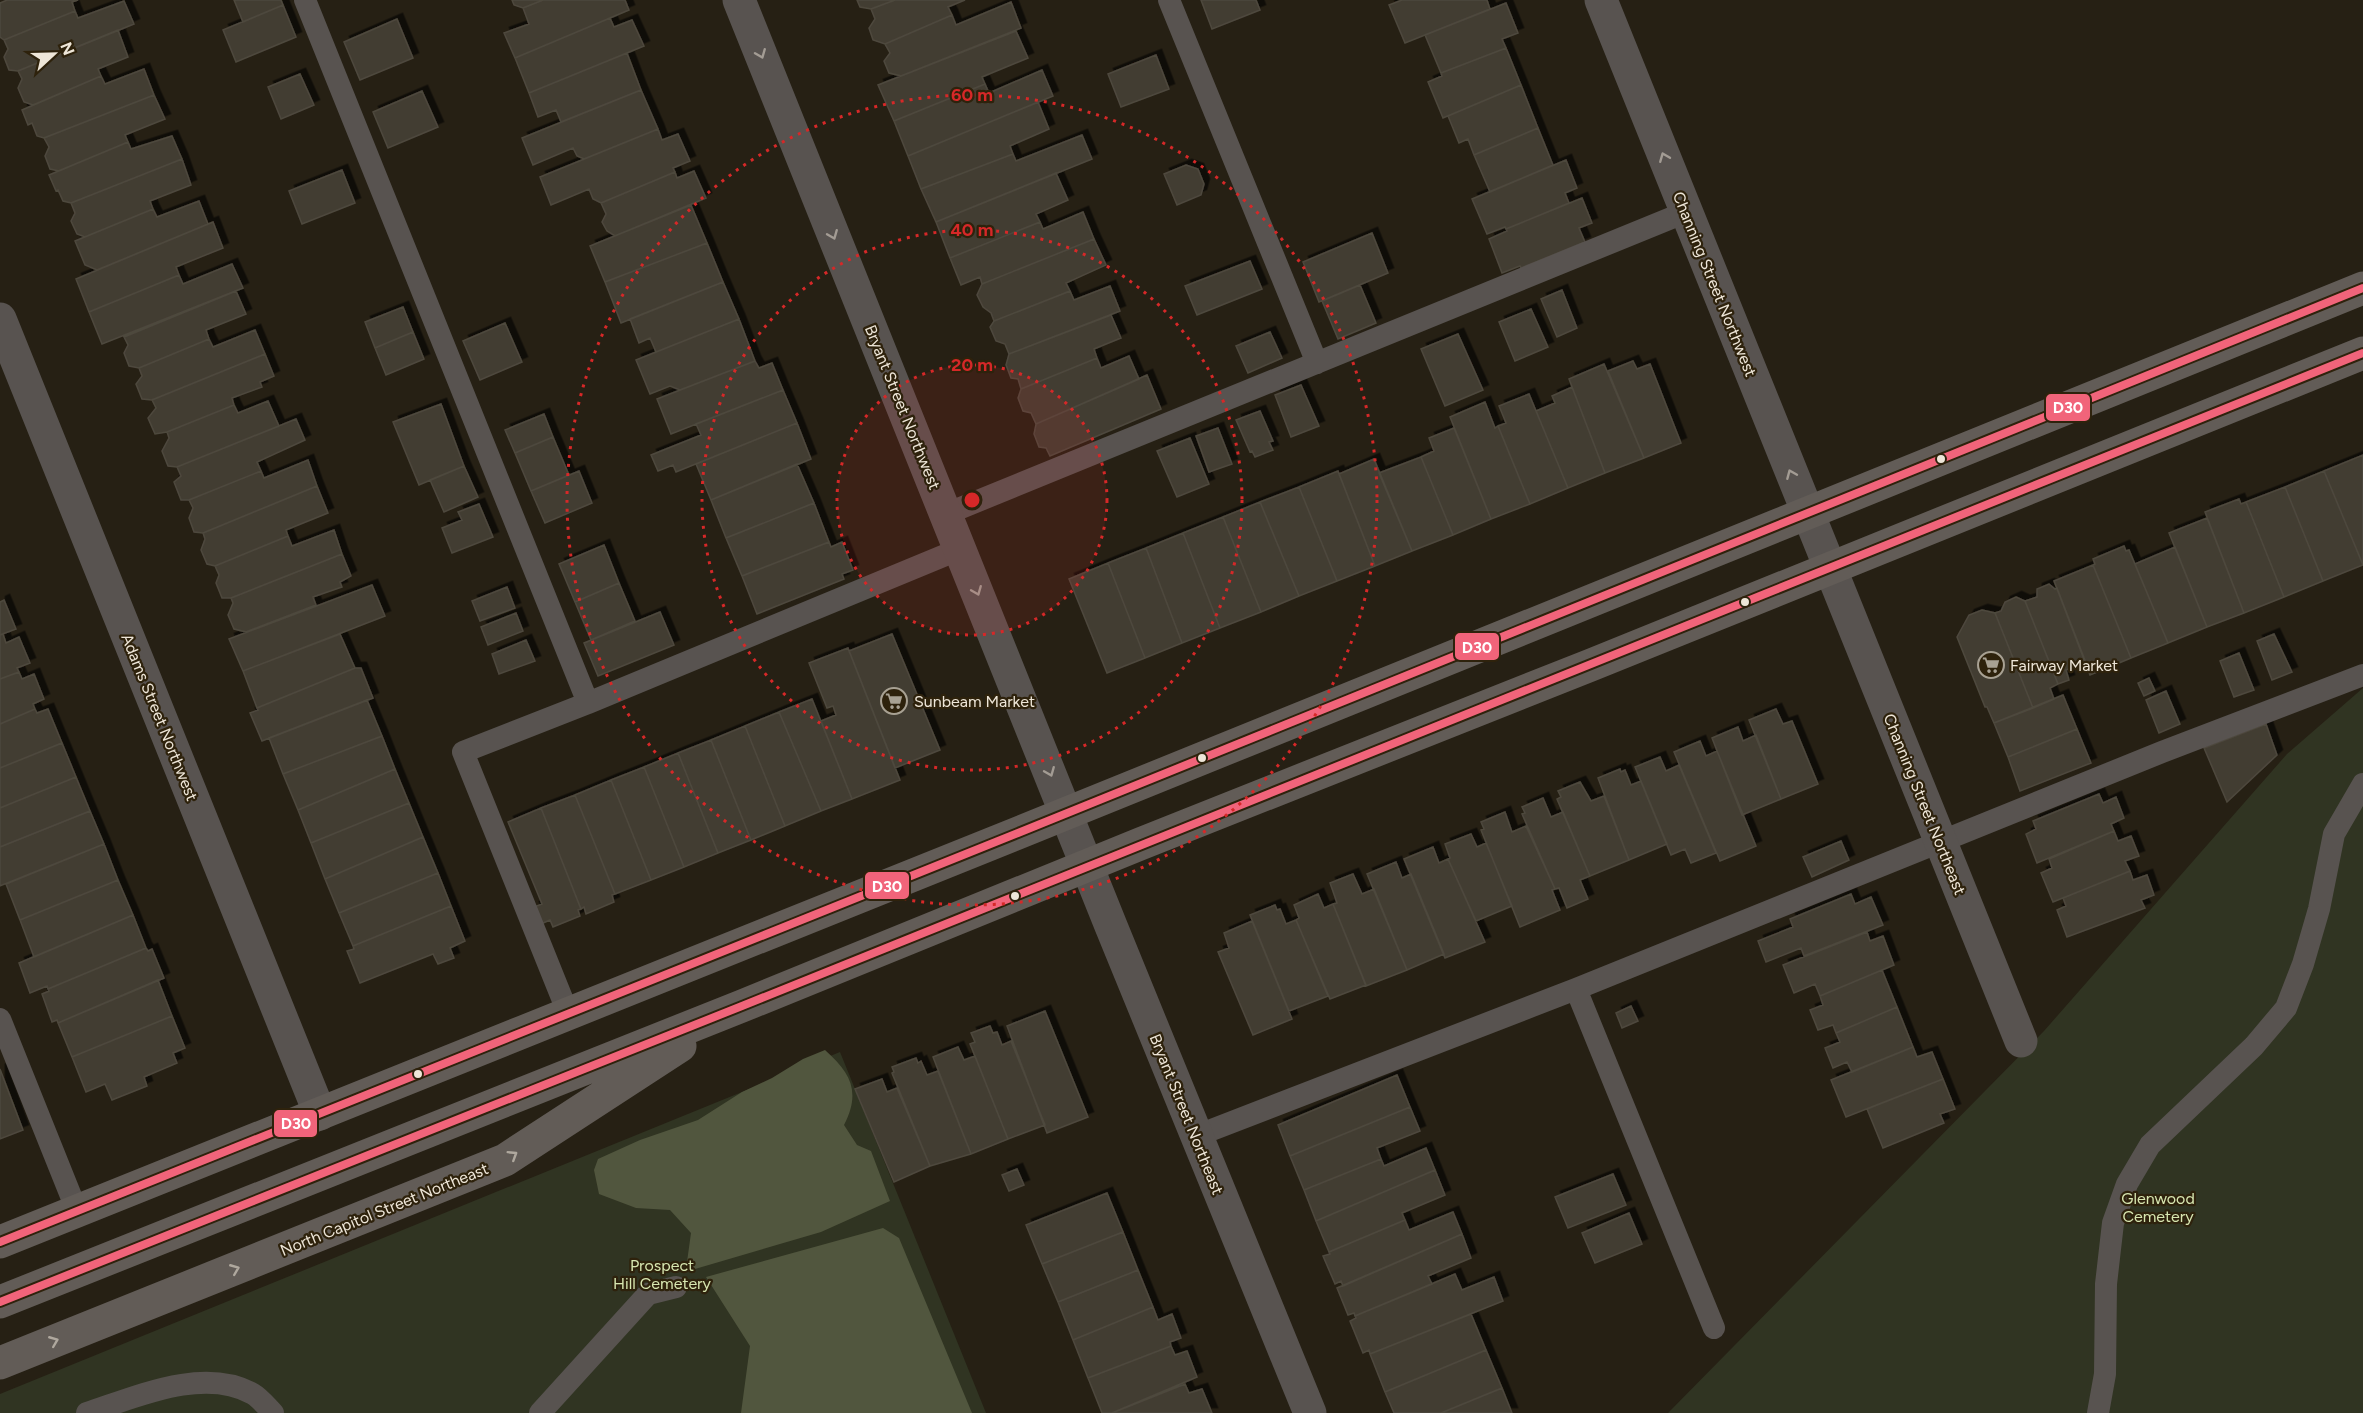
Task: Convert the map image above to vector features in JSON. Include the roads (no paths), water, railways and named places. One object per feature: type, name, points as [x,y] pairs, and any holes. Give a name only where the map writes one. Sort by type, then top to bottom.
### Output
[{"type":"main road","points":[[0,1242],[1067,814],[2363,288]]},
{"type":"main road","name":"North Capitol Street Northeast","points":[[0,1302],[742,1006],[1086,865],[1591,665],[2363,353]]},
{"type":"main road","name":"North Capitol Street Northeast","points":[[0,1363],[505,1160],[742,1006]]},
{"type":"street","name":"Bryant Street Northwest","points":[[739,0],[1067,814]]},
{"type":"street","name":"Channing Street Northwest","points":[[1601,0],[1829,567]]},
{"type":"street","name":"Adams Street Northwest","points":[[0,319],[320,1114]]},
{"type":"street","name":"Channing Street Northeast","points":[[1829,567],[2021,1041]]},
{"type":"street","name":"Bryant Street Northeast","points":[[1067,814],[1310,1413]]},
{"type":"lane","points":[[306,0],[588,703]]},
{"type":"lane","points":[[1169,0],[1317,363]]},
{"type":"lane","points":[[946,514],[1686,212]]},
{"type":"lane","points":[[568,1013],[462,752],[588,703],[960,549]]},
{"type":"lane","points":[[1196,1136],[1576,989],[2162,752],[2363,675]]},
{"type":"lane","points":[[2098,1413],[2105,1374],[2106,1284],[2113,1223],[2127,1184],[2150,1145],[2254,1046],[2286,1008],[2303,964],[2319,909],[2334,834],[2363,784]]},
{"type":"lane","points":[[1576,989],[1714,1328]]},
{"type":"lane","points":[[0,1019],[77,1211]]},
{"type":"lane","points":[[540,1413],[648,1294],[676,1287]]},
{"type":"lane","points":[[87,1413],[166,1388],[203,1383],[230,1384],[254,1395],[273,1413]]},
{"type":"place","name":"Fairway Market","points":[[1991,665]]},
{"type":"place","name":"Sunbeam Market","points":[[894,701]]},
{"type":"park label","name":"Glenwood Cemetery","points":[[2158,1207]]},
{"type":"park label","name":"Prospect Hill Cemetery","points":[[662,1274]]}]
